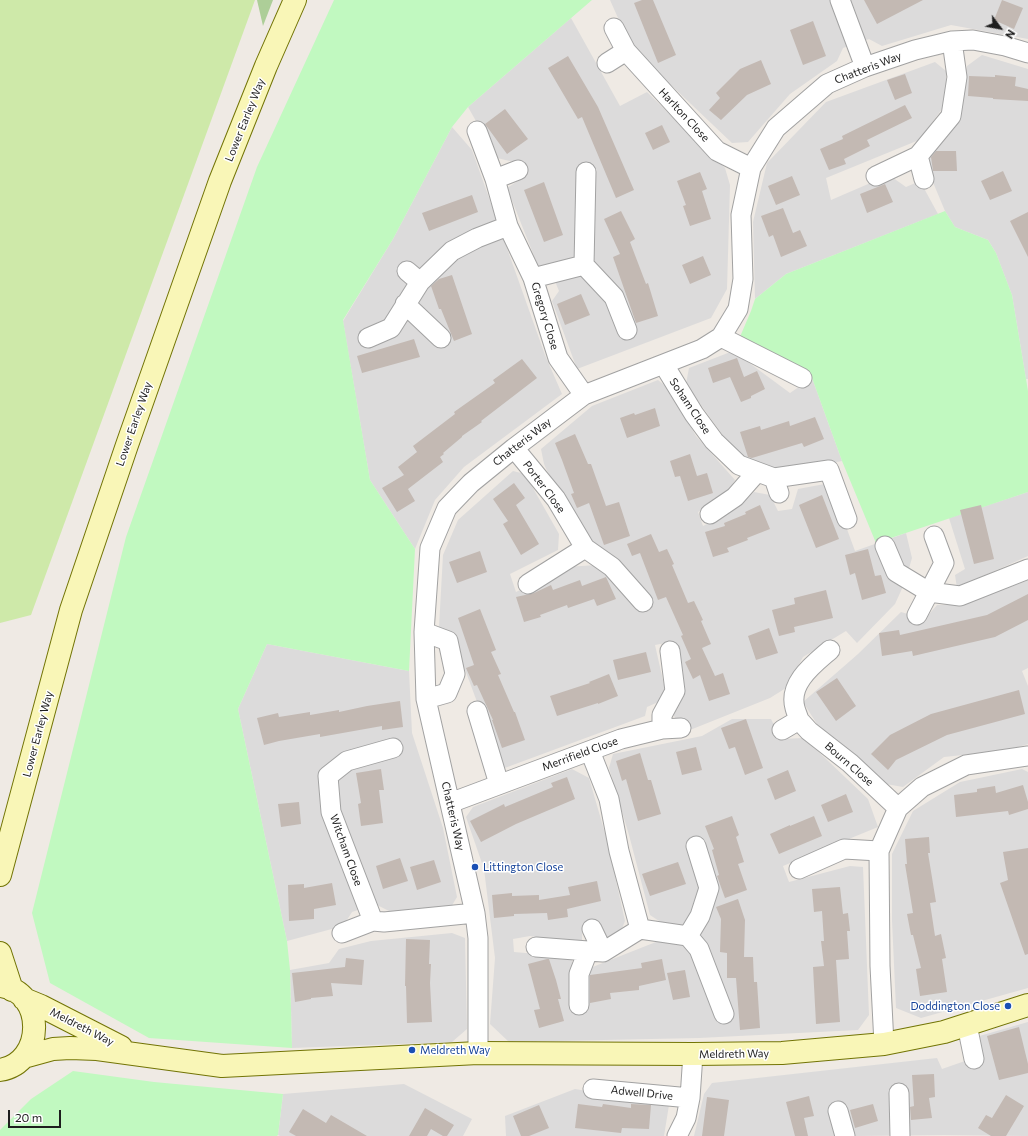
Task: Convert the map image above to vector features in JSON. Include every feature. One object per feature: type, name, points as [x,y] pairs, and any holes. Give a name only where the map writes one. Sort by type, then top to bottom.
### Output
[{"type":"street","name":"Lower Earley Way","points":[[1,867],[72,610],[126,445],[220,181],[266,66],[296,0]]},
{"type":"street","points":[[840,0],[865,67]]},
{"type":"street","name":"Harlton Close","points":[[614,28],[626,51],[717,151],[751,168]]},
{"type":"street","name":"Chatteris Way","points":[[478,1053],[478,938],[475,913],[426,699],[424,632],[430,548],[447,508],[471,483],[584,395],[702,349],[721,337],[738,309],[744,279],[741,215],[751,168],[776,128],[827,84],[865,67],[915,50],[952,41],[973,40],[1005,46],[1028,53]]},
{"type":"street","points":[[876,176],[918,156],[951,116],[957,77],[952,41]]},
{"type":"street","points":[[607,63],[626,51]]},
{"type":"street","name":"Gregory Close","points":[[477,132],[495,179],[508,226],[533,278],[558,358],[584,395]]},
{"type":"street","points":[[918,156],[924,179]]},
{"type":"street","points":[[495,179],[518,170]]},
{"type":"street","points":[[586,172],[584,265],[614,298],[627,330]]},
{"type":"street","points":[[368,338],[391,328],[405,304],[413,276],[452,251],[477,238],[508,226]]},
{"type":"street","name":"Gregory Close","points":[[533,278],[584,265]]},
{"type":"street","points":[[405,304],[441,338]]},
{"type":"street","points":[[721,337],[802,378]]},
{"type":"street","name":"Soham Close","points":[[664,365],[694,414],[714,441],[739,465],[770,481]]},
{"type":"street","name":"Porter Close","points":[[514,448],[556,498],[585,548],[612,567],[643,602]]},
{"type":"street","points":[[710,514],[735,497],[770,481],[829,470],[847,519]]},
{"type":"street","points":[[917,614],[944,563],[934,536]]},
{"type":"street","points":[[885,546],[896,572],[929,592],[960,596],[1028,569]]},
{"type":"street","points":[[528,584],[585,548]]},
{"type":"street","points":[[424,632],[448,641],[455,674],[447,693],[426,699]]},
{"type":"street","points":[[782,730],[799,720],[794,707],[794,692],[804,674],[830,650]]},
{"type":"street","points":[[662,729],[662,715],[675,691],[670,651]]},
{"type":"street","points":[[477,711],[499,784]]},
{"type":"street","name":"Bourn Close","points":[[799,720],[809,731],[850,763],[898,808]]},
{"type":"street","name":"Merrifield Close","points":[[450,803],[621,739],[662,729],[681,728]]},
{"type":"street","name":"Witcham Close","points":[[373,922],[331,812],[321,775],[347,761],[393,748]]},
{"type":"street","points":[[590,750],[609,799],[619,851],[640,929]]},
{"type":"street","points":[[884,1044],[880,966],[879,851],[898,808],[922,787],[966,765],[1028,756]]},
{"type":"street","points":[[688,936],[700,916],[710,888],[696,846]]},
{"type":"street","points":[[799,869],[844,849],[879,851]]},
{"type":"street","points":[[342,934],[373,922],[475,913]]},
{"type":"street","points":[[592,929],[595,952]]},
{"type":"street","points":[[579,1005],[579,974],[595,952],[640,929],[688,936],[699,949],[724,1014]]},
{"type":"street","points":[[536,947],[595,952]]},
{"type":"street","points":[[0,953],[12,992],[32,1011],[35,1024],[32,1044],[9,1069]]},
{"type":"street","name":"Meldreth Way","points":[[12,992],[139,1056]]},
{"type":"street","name":"Meldreth Way","points":[[9,1069],[53,1049],[70,1048],[97,1049],[139,1056],[222,1066],[478,1053],[782,1053],[884,1044],[944,1032],[1028,1006]]},
{"type":"street","points":[[967,1025],[974,1059]]},
{"type":"street","name":"Adwell Drive","points":[[677,1136],[686,1118],[690,1098],[693,1054]]},
{"type":"street","name":"Adwell Drive","points":[[593,1089],[690,1098]]},
{"type":"street","points":[[899,1092],[900,1136]]},
{"type":"street","points":[[838,1111],[846,1136]]},
{"type":"shaded area","points":[[610,0],[1028,0],[1028,39],[951,25],[882,46],[869,39],[843,48],[837,61],[790,94],[748,142],[732,143],[631,47]]},
{"type":"shaded area","points":[[571,18],[620,106],[647,92],[725,168],[730,185],[727,289],[711,318],[577,369],[552,301],[559,291],[550,269],[538,266],[507,188],[524,177],[518,163],[497,158],[468,107]]},
{"type":"shaded area","points":[[982,55],[1028,69],[1028,379],[1026,379],[1012,295],[996,253],[988,240],[955,227],[945,211],[922,156],[954,125],[967,66]]},
{"type":"shaded area","points":[[935,62],[946,71],[946,85],[942,109],[919,140],[826,178],[831,200],[889,175],[906,187],[920,181],[938,214],[786,274],[755,299],[753,222],[767,163],[826,102]]},
{"type":"shaded area","points":[[452,127],[472,150],[545,355],[562,394],[464,467],[435,500],[415,549],[370,480],[343,321],[393,239]]},
{"type":"shaded area","points":[[733,351],[790,393],[812,378],[842,461],[775,474],[739,458],[686,384],[689,368]]},
{"type":"shaded area","points":[[658,380],[669,389],[696,436],[735,480],[726,495],[698,512],[703,526],[736,509],[754,492],[770,495],[778,511],[792,509],[798,489],[830,483],[855,551],[906,533],[912,558],[905,582],[895,604],[857,643],[846,631],[803,657],[786,688],[770,698],[690,730],[687,720],[675,718],[671,709],[685,692],[671,642],[655,645],[667,698],[647,707],[645,716],[502,769],[454,640],[439,627],[443,555],[458,520],[513,471],[525,474],[559,534],[558,550],[510,574],[516,592],[567,567],[596,565],[578,540],[544,464],[541,449],[592,406]]},
{"type":"shaded area","points":[[1028,492],[1028,556],[957,588],[955,575],[965,569],[949,518]]},
{"type":"shaded area","points":[[1028,580],[1028,668],[1022,671],[1028,686],[1028,744],[1009,750],[944,757],[903,787],[886,784],[817,724],[803,702],[858,654],[901,612],[925,619],[937,605],[962,605]]},
{"type":"shaded area","points":[[267,644],[409,671],[412,733],[443,828],[457,897],[451,907],[391,912],[375,904],[352,912],[343,926],[287,941],[238,709]]},
{"type":"shaded area","points":[[732,719],[771,719],[781,739],[804,738],[868,799],[878,827],[783,866],[789,882],[850,866],[863,867],[869,1015],[858,1030],[699,1038],[509,1042],[490,1024],[495,958],[484,869],[466,817],[473,807],[572,769],[589,778],[607,840],[625,921],[621,931],[607,941],[597,929],[582,930],[582,945],[530,936],[513,939],[514,952],[571,957],[574,969],[590,968],[661,940],[662,923],[650,915],[629,835],[609,768],[613,754],[702,736]]},
{"type":"shaded area","points":[[1022,769],[1028,772],[1028,988],[921,1018],[896,1008],[892,921],[892,854],[913,811],[960,782]]},
{"type":"shaded area","points":[[452,933],[465,938],[467,1029],[452,1042],[292,1048],[290,970],[329,963],[339,949],[371,941]]},
{"type":"shaded area","points":[[1028,1022],[1028,1136],[855,1136],[846,1104],[832,1109],[838,1136],[694,1136],[704,1094],[712,1083],[937,1058],[942,1069],[982,1055],[976,1037]]},
{"type":"shaded area","points":[[404,1084],[472,1119],[463,1136],[278,1135],[283,1094]]},
{"type":"shaded area","points":[[575,1089],[669,1105],[664,1136],[506,1136],[505,1116]]},
{"type":"green space","points":[[0,0],[255,0],[31,615],[0,623]]},
{"type":"green space","points":[[257,0],[273,0],[263,26]]},
{"type":"green space","points":[[334,0],[592,0],[468,107],[452,127],[393,239],[343,320],[370,480],[415,549],[409,671],[267,644],[238,709],[287,941],[290,970],[292,1048],[149,1038],[50,983],[32,913],[126,537],[257,167]]},
{"type":"green space","points":[[945,211],[955,227],[988,240],[996,253],[1012,295],[1028,391],[1028,492],[876,543],[842,461],[812,378],[739,339],[755,299],[786,274]]},
{"type":"green space","points":[[73,1071],[154,1082],[283,1094],[278,1135],[0,1136],[0,1130],[31,1099]]},
{"type":"building","points":[[642,0],[653,0],[676,55],[658,63],[634,3]]},
{"type":"building","points":[[864,0],[923,0],[877,24]]},
{"type":"building","points":[[1002,0],[1023,8],[1014,29],[994,20]]},
{"type":"building","points":[[813,21],[826,56],[803,65],[790,30]]},
{"type":"building","points":[[568,56],[598,107],[634,190],[616,198],[582,117],[578,119],[548,68]]},
{"type":"building","points":[[761,60],[771,84],[747,95],[721,120],[709,110],[720,98],[716,93],[740,69]]},
{"type":"building","points":[[905,74],[912,93],[895,100],[887,80]]},
{"type":"building","points":[[995,75],[1016,77],[1015,86],[1028,89],[1028,101],[968,96],[969,76],[995,77]]},
{"type":"building","points":[[905,105],[912,118],[867,140],[870,146],[844,159],[846,164],[829,170],[820,149],[843,139],[842,136]]},
{"type":"building","points":[[505,109],[528,139],[507,154],[485,124]]},
{"type":"building","points":[[662,125],[670,142],[653,150],[645,133]]},
{"type":"building","points":[[936,151],[956,151],[957,171],[933,171],[931,157]]},
{"type":"building","points":[[1003,171],[1012,191],[990,200],[981,181]]},
{"type":"building","points":[[700,172],[707,189],[702,191],[711,219],[690,226],[683,206],[686,205],[677,181]]},
{"type":"building","points":[[792,176],[800,195],[776,205],[768,186]]},
{"type":"building","points":[[544,182],[563,235],[544,242],[524,190]]},
{"type":"building","points":[[885,184],[893,202],[867,213],[860,194]]},
{"type":"building","points":[[472,195],[478,212],[429,231],[422,213]]},
{"type":"building","points":[[783,208],[793,233],[800,230],[807,246],[781,257],[773,235],[769,237],[761,216]]},
{"type":"building","points":[[621,211],[635,239],[630,242],[646,284],[648,283],[658,316],[636,323],[613,257],[620,254],[604,219]]},
{"type":"building","points":[[1028,212],[1028,257],[1010,221]]},
{"type":"building","points":[[703,256],[711,275],[690,284],[682,265]]},
{"type":"building","points":[[452,275],[472,334],[454,341],[441,309],[439,309],[431,286],[439,279]]},
{"type":"building","points":[[581,294],[590,315],[565,325],[557,304]]},
{"type":"building","points":[[414,339],[420,357],[362,373],[357,356]]},
{"type":"building","points":[[737,358],[744,377],[757,371],[765,389],[751,396],[751,398],[741,402],[730,377],[713,383],[708,368]]},
{"type":"building","points":[[522,359],[537,378],[462,436],[443,453],[444,454],[440,457],[443,462],[408,489],[415,501],[397,512],[382,488],[404,475],[398,467],[417,452],[413,446],[455,414],[454,412],[495,383],[493,380]]},
{"type":"building","points":[[655,408],[660,426],[627,438],[620,418],[634,413],[635,415]]},
{"type":"building","points":[[815,417],[824,439],[804,447],[802,443],[752,458],[748,457],[740,432],[760,426],[761,430],[789,421],[790,426]]},
{"type":"building","points":[[575,434],[588,464],[591,464],[606,506],[619,502],[630,536],[604,545],[589,503],[577,508],[571,494],[574,493],[555,443]]},
{"type":"building","points":[[690,454],[697,476],[707,473],[713,493],[688,501],[680,476],[675,477],[670,461]]},
{"type":"building","points":[[514,483],[525,498],[516,505],[539,544],[521,555],[503,524],[508,521],[493,499]]},
{"type":"building","points":[[822,495],[839,539],[816,548],[799,505]]},
{"type":"building","points":[[760,505],[770,529],[727,548],[729,552],[713,557],[705,532],[725,526],[724,523],[746,514],[745,512]]},
{"type":"building","points":[[981,505],[994,559],[974,564],[960,510]]},
{"type":"building","points":[[651,534],[659,552],[667,549],[688,603],[694,601],[703,620],[701,621],[711,644],[702,648],[715,676],[723,673],[730,694],[709,701],[700,675],[693,679],[685,662],[691,659],[681,636],[683,635],[666,597],[658,600],[640,553],[632,556],[627,544]]},
{"type":"building","points":[[868,549],[875,576],[881,575],[886,593],[862,600],[855,573],[850,575],[845,555]]},
{"type":"building","points":[[480,551],[487,572],[457,583],[449,562]]},
{"type":"building","points":[[606,577],[616,599],[597,606],[594,599],[568,608],[567,605],[540,615],[541,617],[524,622],[516,597],[534,593],[551,585],[553,590],[580,580],[582,586]]},
{"type":"building","points":[[826,590],[833,618],[794,627],[795,632],[779,636],[772,610],[795,604],[794,598]]},
{"type":"building","points":[[1028,594],[1028,620],[995,637],[913,656],[912,651],[882,656],[879,633],[899,630],[900,635],[987,615]]},
{"type":"building","points":[[480,609],[496,650],[491,652],[501,674],[498,675],[515,712],[525,740],[502,748],[493,720],[477,685],[474,686],[466,668],[474,665],[458,618]]},
{"type":"building","points":[[769,628],[778,653],[756,660],[748,636]]},
{"type":"building","points":[[646,652],[651,672],[618,680],[613,660]]},
{"type":"building","points":[[609,674],[618,696],[598,704],[557,716],[550,696],[590,683],[589,682]]},
{"type":"building","points":[[837,678],[856,706],[836,721],[816,692]]},
{"type":"building","points":[[1019,690],[1025,714],[947,735],[896,760],[888,770],[871,754],[890,735],[931,714]]},
{"type":"building","points":[[400,701],[403,727],[382,730],[382,726],[320,737],[320,734],[264,745],[257,718],[278,713],[279,717],[310,712],[310,715],[339,710],[339,712]]},
{"type":"building","points":[[746,719],[763,768],[745,775],[735,747],[729,749],[721,728]]},
{"type":"building","points":[[696,747],[702,770],[682,775],[676,752]]},
{"type":"building","points":[[640,753],[648,780],[651,780],[661,814],[638,821],[626,779],[622,781],[616,761]]},
{"type":"building","points":[[381,769],[384,790],[379,790],[383,823],[361,826],[358,804],[361,803],[356,773]]},
{"type":"building","points":[[788,770],[796,791],[775,800],[767,779]]},
{"type":"building","points":[[567,777],[575,799],[516,824],[481,842],[470,821],[504,804],[505,807],[553,787],[551,783]]},
{"type":"building","points":[[1023,785],[1028,802],[1028,809],[1009,815],[1008,811],[956,817],[954,795],[977,792],[977,789],[995,786],[996,793]]},
{"type":"building","points":[[846,794],[853,812],[828,822],[821,805]]},
{"type":"building","points":[[299,802],[301,824],[281,827],[278,804]]},
{"type":"building","points":[[732,816],[739,835],[736,837],[744,862],[738,864],[747,890],[725,898],[717,876],[719,875],[712,850],[714,849],[705,826]]},
{"type":"building","points":[[814,816],[822,836],[779,854],[770,834]]},
{"type":"building","points":[[929,837],[930,853],[928,853],[936,902],[930,903],[935,936],[941,934],[946,958],[942,959],[947,992],[920,996],[916,969],[921,968],[913,935],[911,935],[907,914],[913,913],[905,864],[907,864],[905,839]]},
{"type":"building","points":[[1028,848],[1028,954],[1025,955],[1000,883],[1008,880],[1003,852]]},
{"type":"building","points":[[400,858],[408,881],[383,889],[376,866]]},
{"type":"building","points":[[434,860],[441,882],[417,890],[410,867]]},
{"type":"building","points":[[678,862],[686,884],[650,896],[642,874]]},
{"type":"building","points":[[597,881],[601,901],[567,909],[568,917],[548,920],[547,913],[514,914],[514,916],[494,918],[492,895],[512,893],[512,896],[539,895],[539,900],[570,895],[568,887]]},
{"type":"building","points":[[332,883],[336,905],[314,909],[314,919],[289,921],[288,885],[304,884],[304,888]]},
{"type":"building","points":[[840,887],[843,914],[848,913],[850,931],[847,931],[849,959],[836,960],[840,1022],[816,1024],[813,967],[824,966],[821,941],[824,941],[822,911],[814,912],[812,889]]},
{"type":"building","points":[[738,899],[745,920],[744,957],[753,957],[754,982],[757,982],[760,1028],[740,1030],[736,978],[727,978],[727,953],[720,952],[721,919],[716,907]]},
{"type":"building","points":[[406,939],[430,940],[429,964],[431,964],[430,983],[432,1022],[407,1023],[405,986]]},
{"type":"building","points":[[346,958],[364,960],[362,985],[331,983],[333,996],[311,998],[295,1002],[292,973],[345,967]]},
{"type":"building","points":[[549,959],[556,980],[561,999],[558,999],[564,1021],[539,1028],[534,1010],[540,1009],[528,964]]},
{"type":"building","points":[[662,959],[666,980],[639,986],[639,990],[610,993],[611,999],[590,1003],[590,975],[642,968],[641,963]]},
{"type":"building","points":[[685,970],[690,997],[673,1000],[667,973]]},
{"type":"building","points":[[1019,1027],[1028,1064],[1028,1073],[999,1080],[987,1036]]},
{"type":"building","points":[[934,1074],[935,1097],[929,1098],[932,1118],[911,1120],[910,1107],[914,1106],[912,1075]]},
{"type":"building","points":[[1006,1095],[1024,1106],[1006,1136],[991,1136],[978,1128],[986,1115],[992,1118]]},
{"type":"building","points":[[809,1096],[814,1116],[804,1118],[808,1136],[795,1136],[786,1102]]},
{"type":"building","points":[[707,1097],[729,1100],[724,1136],[702,1136]]},
{"type":"building","points":[[578,1104],[602,1107],[603,1104],[631,1108],[631,1104],[651,1105],[649,1129],[622,1128],[621,1133],[575,1128]]},
{"type":"building","points":[[873,1104],[878,1121],[855,1128],[850,1110]]},
{"type":"building","points":[[539,1105],[549,1128],[529,1136],[521,1136],[513,1116]]},
{"type":"building","points":[[425,1108],[454,1125],[447,1136],[443,1136],[431,1129],[427,1136],[409,1136]]},
{"type":"building","points":[[303,1109],[326,1123],[331,1115],[367,1136],[296,1136],[289,1132]]},
{"type":"place","name":"Littington Close","points":[[475,867]]},
{"type":"place","name":"Doddington Close","points":[[1008,1006]]},
{"type":"place","name":"Meldreth Way","points":[[412,1050]]}]
